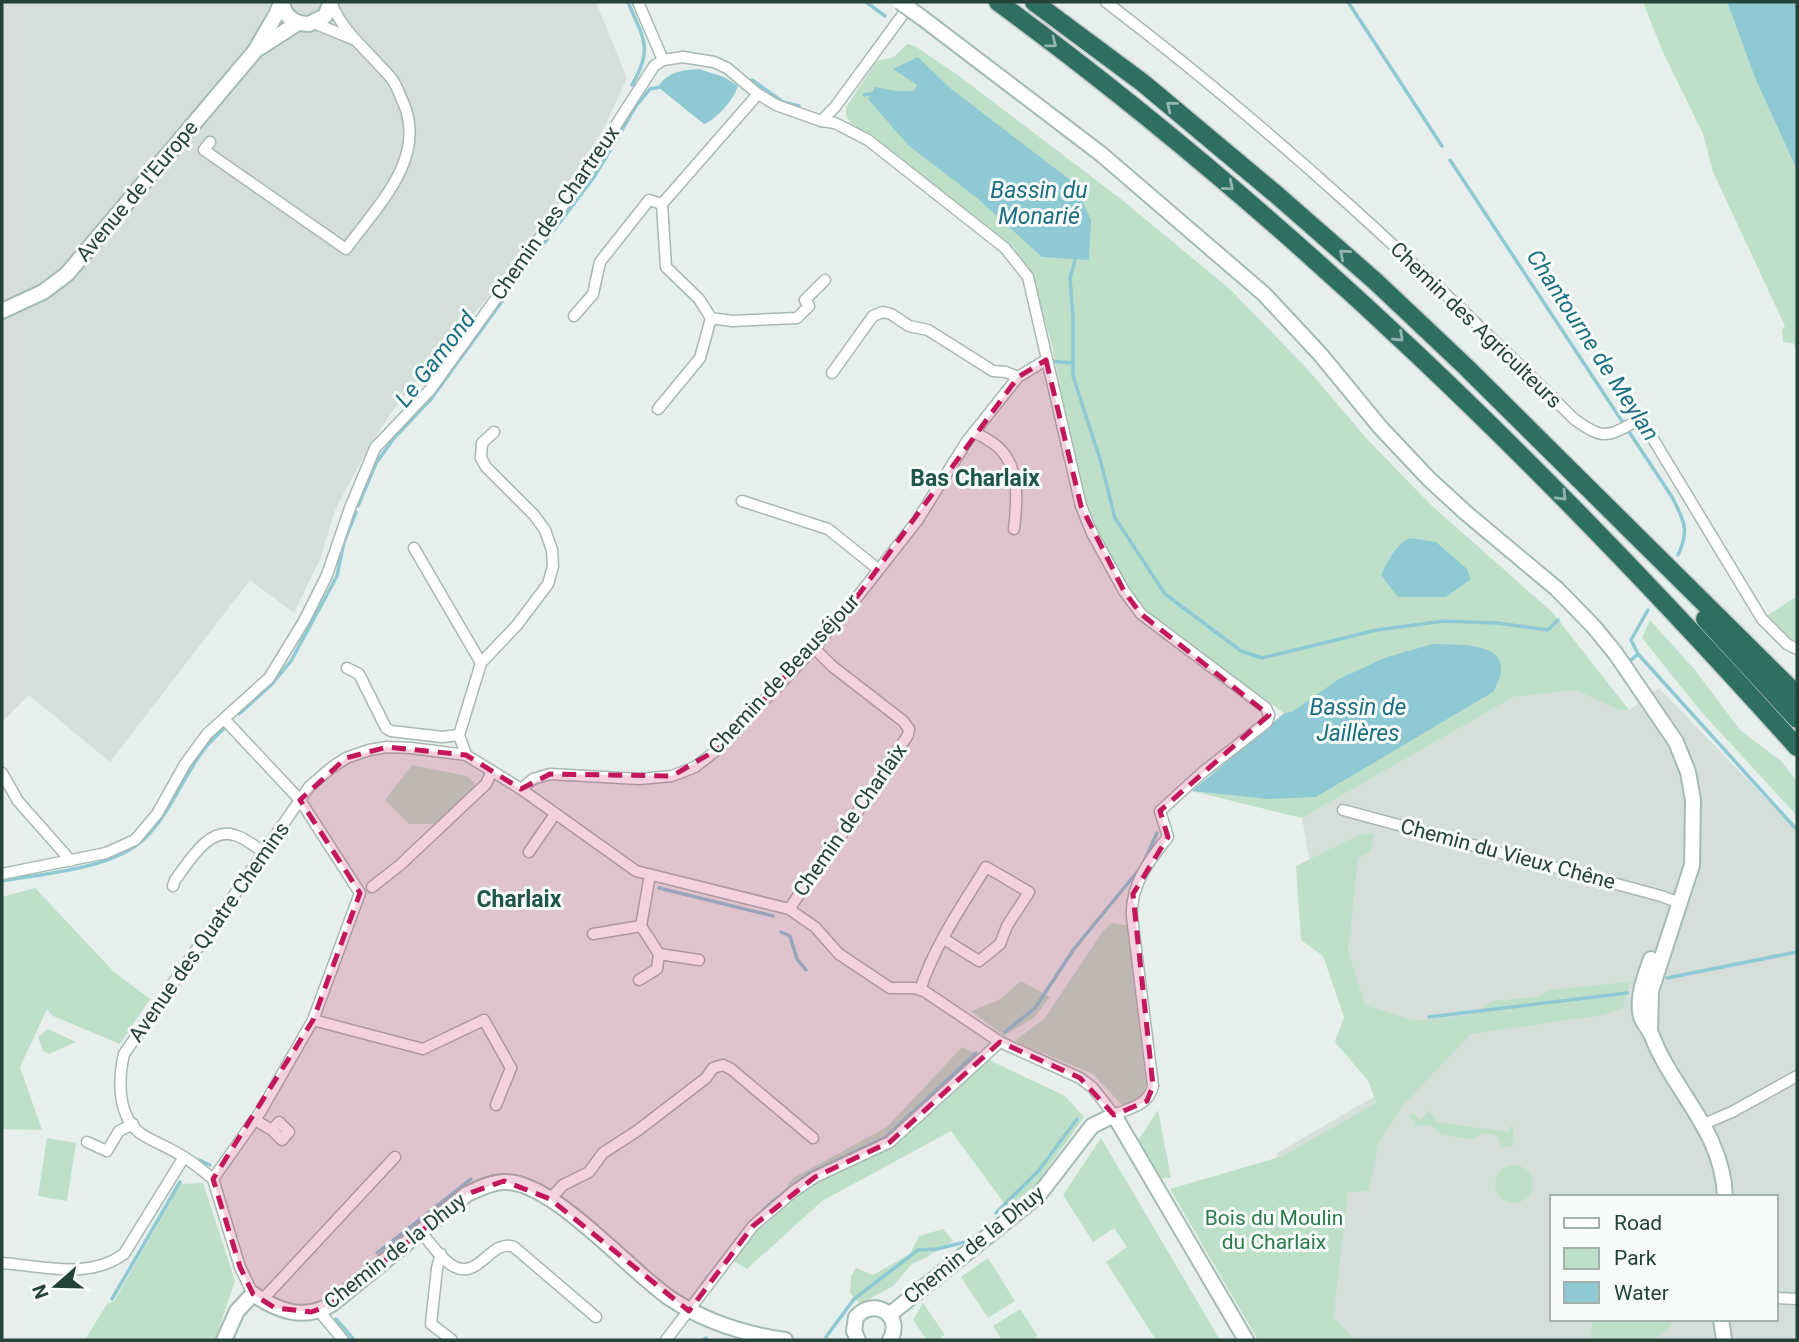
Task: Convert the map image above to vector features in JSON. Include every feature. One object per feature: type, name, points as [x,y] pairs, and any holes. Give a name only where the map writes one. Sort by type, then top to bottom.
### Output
[{"type":"highway","points":[[998,2],[1085,68],[1223,181],[1423,360],[1582,516],[1797,747]]},
{"type":"highway","points":[[1034,2],[1143,83],[1375,281],[1466,367],[1797,695]]},
{"type":"highway","points":[[1466,367],[1671,581],[1797,719]]},
{"type":"main road","name":"Avenue de l'Europe","points":[[255,51],[298,23],[286,14],[281,2]]},
{"type":"main road","name":"Avenue de l'Europe","points":[[2,311],[43,292],[67,274],[255,51],[281,2]]},
{"type":"main road","points":[[900,2],[1101,154],[1264,294],[1429,479],[1573,606],[1616,654],[1676,742],[1688,772],[1693,800],[1690,852],[1684,864],[1676,902],[1641,992],[1641,1017],[1656,1048],[1704,1124],[1720,1166],[1725,1195]]},
{"type":"main road","points":[[298,23],[314,23],[325,16],[331,3]]},
{"type":"main road","name":"Chemin de la Dhuy","points":[[889,1315],[1038,1196],[1092,1126],[1114,1115]]},
{"type":"main road","name":"Avenue des Quatre Chemins","points":[[1114,1115],[1246,1340]]},
{"type":"main road","name":"Chemin de la Dhuy","points":[[257,1297],[275,1308],[293,1313],[319,1311],[332,1304],[467,1194],[485,1185],[505,1181],[533,1188],[551,1199],[586,1226],[632,1268],[689,1311],[748,1335],[785,1340]]},
{"type":"main road","points":[[224,1340],[236,1311],[257,1297]]},
{"type":"main road","points":[[858,1340],[853,1324],[861,1312],[876,1308],[889,1315],[894,1328],[890,1340]]},
{"type":"main road","points":[[1713,1321],[1716,1340]]},
{"type":"main road","points":[[1721,1321],[1724,1340]]},
{"type":"street","points":[[638,2],[663,60],[683,57],[715,62],[776,105],[821,121],[835,123],[868,140],[1005,248],[1028,277],[1081,506],[1092,533],[1124,592],[1149,620],[1266,708],[1269,715],[1267,722],[1203,772],[1160,811],[1168,837],[1139,880],[1133,894],[1132,917],[1153,1086],[1147,1101],[1114,1115]]},
{"type":"street","points":[[821,121],[835,107],[912,2]]},
{"type":"street","name":"Chemin des Agriculteurs","points":[[1106,2],[1250,119],[1414,264],[1574,419],[1594,433],[1605,436],[1641,419],[1762,619],[1780,638],[1797,649]]},
{"type":"street","points":[[210,142],[204,150],[346,249],[400,174],[408,155],[411,133],[406,109],[393,80],[353,39],[340,22],[331,3]]},
{"type":"street","points":[[314,23],[353,39]]},
{"type":"street","name":"Chemin des Chartreux","points":[[2,874],[106,853],[135,840],[157,814],[185,764],[207,734],[269,678],[304,621],[327,575],[350,508],[375,448],[430,390],[575,189],[654,66],[663,60]]},
{"type":"street","points":[[658,409],[700,358],[711,318],[699,299],[666,267],[662,204],[758,94]]},
{"type":"street","points":[[574,316],[593,294],[600,262],[649,200],[662,204]]},
{"type":"street","points":[[711,318],[732,321],[797,318],[809,306],[805,300],[825,280]]},
{"type":"street","points":[[832,373],[873,316],[883,312],[909,326],[928,330],[993,371],[1018,377]]},
{"type":"street","name":"Chemin de Beauséjour","points":[[521,789],[533,779],[550,774],[656,778],[671,776],[695,767],[718,749],[814,648],[917,521],[974,432],[1018,377],[1046,360]]},
{"type":"street","points":[[466,755],[459,735],[481,663],[517,625],[548,584],[553,566],[552,550],[545,530],[486,467],[481,458],[482,443],[494,432]]},
{"type":"street","points":[[974,432],[1000,448],[1009,460],[1018,499],[1014,529]]},
{"type":"street","points":[[742,500],[828,529],[878,569]]},
{"type":"street","points":[[414,548],[481,663]]},
{"type":"street","name":"Chemin de Charlaix","points":[[789,909],[897,755],[909,729],[903,721],[832,666],[814,648]]},
{"type":"street","points":[[347,668],[359,674],[386,728],[391,731],[442,737],[459,735]]},
{"type":"street","points":[[213,1179],[254,1120],[313,1020],[360,893],[300,800],[225,720]]},
{"type":"street","points":[[440,752],[442,737]]},
{"type":"street","name":"Avenue des Quatre Chemins","points":[[133,1124],[120,1093],[120,1072],[124,1054],[309,787],[346,758],[387,747],[466,755],[521,789],[636,871],[789,909],[815,927],[839,954],[890,988],[920,990],[1000,1042],[1080,1078],[1093,1088],[1114,1115]]},
{"type":"street","points":[[372,887],[400,865],[486,784],[492,771]]},
{"type":"street","points":[[2,773],[18,801],[71,861]]},
{"type":"street","name":"Chemin du Vieux Chêne","points":[[1343,810],[1676,902]]},
{"type":"street","points":[[529,852],[555,814]]},
{"type":"street","points":[[173,886],[211,837],[236,835],[264,852]]},
{"type":"street","points":[[920,990],[944,939],[986,867],[1029,892],[999,944],[979,961],[944,939]]},
{"type":"street","points":[[639,980],[657,969],[659,954],[641,926],[650,875]]},
{"type":"street","points":[[593,934],[641,926]]},
{"type":"street","points":[[659,954],[699,960]]},
{"type":"street","points":[[313,1020],[423,1049],[484,1020],[511,1068],[496,1105]]},
{"type":"street","points":[[666,1340],[753,1226],[815,1177],[890,1142],[1000,1042]]},
{"type":"street","points":[[551,1199],[563,1185],[589,1172],[603,1153],[706,1078],[713,1068],[723,1065],[813,1138]]},
{"type":"street","points":[[1704,1124],[1732,1112],[1797,1076]]},
{"type":"street","points":[[254,1120],[272,1130]]},
{"type":"street","points":[[87,1142],[107,1151],[119,1131],[133,1124],[140,1134],[184,1157],[213,1179],[240,1268],[257,1297],[395,1157]]},
{"type":"street","points":[[2,1263],[84,1270],[114,1261],[124,1254],[184,1157]]},
{"type":"street","points":[[420,1231],[454,1267],[465,1270],[474,1268],[502,1246],[514,1247],[596,1317]]},
{"type":"street","points":[[441,1254],[431,1324],[452,1340]]},
{"type":"street","points":[[1778,1298],[1797,1299]]},
{"type":"street","points":[[319,1311],[343,1340]]},
{"type":"highlighted area","points":[[1046,360],[1081,506],[1124,591],[1141,614],[1269,715],[1160,811],[1168,837],[1133,894],[1153,1086],[1147,1101],[1114,1115],[1080,1078],[1000,1042],[890,1142],[815,1177],[753,1226],[689,1311],[550,1199],[504,1181],[467,1194],[329,1306],[311,1312],[275,1308],[253,1294],[240,1267],[213,1179],[313,1020],[359,900],[360,893],[300,800],[346,758],[387,747],[466,755],[521,789],[550,774],[672,776],[718,749],[851,605],[1018,377]]},
{"type":"shaded area","points":[[2,2],[596,2],[627,78],[603,130],[510,271],[393,410],[366,452],[335,510],[320,559],[294,613],[250,580],[110,762],[29,695],[2,722]]},
{"type":"shaded area","points":[[1659,688],[1797,831],[1797,1340],[1261,1340],[1252,1325],[1277,1153],[1379,1094],[1324,946],[1302,818],[1514,697],[1576,690],[1620,709],[1629,710]]},
{"type":"green space","points":[[1643,2],[1727,2],[1755,78],[1797,170],[1797,351],[1793,343],[1783,342],[1782,330],[1785,326],[1713,172],[1703,134],[1662,50]]},
{"type":"green space","points":[[907,44],[915,46],[959,76],[1121,199],[1231,290],[1430,504],[1553,613],[1629,710],[1620,710],[1576,690],[1514,697],[1302,818],[1192,791],[1284,713],[1136,604],[1093,531],[1081,496],[1052,345],[1029,268],[1013,247],[851,123],[846,116],[846,107],[877,61],[894,57]]},
{"type":"green space","points":[[1797,596],[1797,638],[1787,644],[1762,619]]},
{"type":"green space","points":[[1650,620],[1695,670],[1740,730],[1781,761],[1797,781],[1797,816],[1699,709],[1642,638]]},
{"type":"green space","points":[[412,765],[467,776],[478,787],[435,824],[409,824],[385,800]]},
{"type":"green space","name":"Bois du Moulin du Charlaix","points":[[1361,834],[1374,834],[1371,852],[1358,858],[1348,951],[1365,1005],[1414,1021],[1471,1015],[1492,1001],[1538,997],[1550,990],[1630,982],[1623,1008],[1602,1015],[1471,1034],[1404,1104],[1378,1143],[1369,1191],[1348,1192],[1333,1319],[1323,1327],[1335,1319],[1355,1340],[1258,1340],[1170,1189],[1283,1156],[1376,1103],[1369,1082],[1335,1042],[1344,1017],[1323,956],[1301,940],[1296,866]]},
{"type":"green space","points":[[35,888],[114,972],[150,999],[120,1044],[53,1016],[47,1009],[20,1067],[42,1130],[2,1129],[2,897]]},
{"type":"green space","points":[[1111,923],[1127,925],[1146,1084],[1141,1096],[1123,1106],[1093,1074],[1016,1042],[1044,1019]]},
{"type":"green space","points":[[1021,981],[1050,997],[1034,1018],[1004,1036],[971,1011],[999,1000]]},
{"type":"green space","points":[[48,1029],[76,1042],[49,1054],[43,1051],[38,1037]]},
{"type":"green space","points":[[962,1047],[1065,1096],[1084,1117],[1035,1186],[1007,1207],[951,1131],[822,1201],[747,1269],[734,1261],[793,1178],[887,1127]]},
{"type":"green space","points":[[1158,1110],[1171,1178],[1159,1178],[1138,1141]]},
{"type":"green space","points":[[1429,1111],[1436,1119],[1435,1122],[1509,1132],[1510,1126],[1514,1127],[1512,1147],[1502,1147],[1497,1136],[1484,1133],[1473,1139],[1442,1135],[1426,1125],[1414,1128],[1416,1122],[1409,1117],[1413,1113],[1420,1120]]},
{"type":"green space","points":[[47,1138],[76,1143],[67,1201],[38,1196]]},
{"type":"green space","points":[[1101,1138],[1220,1340],[1156,1340],[1106,1262],[1127,1247],[1114,1228],[1093,1242],[1063,1195]]},
{"type":"green space","points":[[1514,1165],[1528,1170],[1533,1184],[1528,1198],[1514,1203],[1500,1198],[1495,1184],[1500,1170]]},
{"type":"green space","points":[[203,1183],[235,1281],[215,1340],[85,1340],[107,1304],[114,1301],[181,1184]]},
{"type":"green space","points":[[943,1229],[953,1241],[912,1264],[893,1286],[860,1304],[850,1293],[851,1276],[856,1268],[873,1275],[910,1254],[919,1236]]},
{"type":"green space","points":[[988,1258],[1015,1301],[988,1318],[961,1277]]},
{"type":"green space","points":[[923,1303],[945,1335],[937,1340],[927,1340],[913,1320]]},
{"type":"green space","points":[[1020,1309],[1037,1335],[1034,1340],[1002,1340],[993,1326]]},
{"type":"green space","points":[[1593,1321],[1672,1321],[1670,1327],[1652,1340],[1593,1340]]},
{"type":"water","points":[[1727,2],[1797,2],[1797,170],[1755,78]]},
{"type":"water","name":"Bassin du Monarié","points":[[918,57],[950,88],[1074,183],[1091,220],[1089,260],[1042,257],[977,198],[908,145],[868,99],[875,87],[914,91],[917,85],[893,69]]},
{"type":"water","points":[[699,69],[724,77],[738,86],[724,108],[704,124],[658,87],[670,75]]},
{"type":"water","points":[[1410,538],[1436,542],[1467,569],[1471,579],[1446,597],[1398,597],[1381,575],[1396,549]]},
{"type":"water","name":"Bassin de Jaillères","points":[[1433,644],[1475,646],[1496,655],[1501,664],[1500,676],[1493,692],[1316,797],[1269,799],[1192,791],[1285,713],[1292,712],[1339,679],[1387,657]]},
{"type":"waterway","points":[[628,2],[644,43],[643,61],[632,85]]},
{"type":"waterway","points":[[866,2],[885,16]]},
{"type":"waterway","name":"Chantourne de Meylan","points":[[1348,2],[1442,146]]},
{"type":"waterway","name":"Le Gamond","points":[[752,80],[783,102],[799,106]]},
{"type":"waterway","name":"Le Gamond","points":[[551,234],[594,177],[636,106],[650,89],[661,87]]},
{"type":"waterway","name":"Le Gamond","points":[[864,95],[875,93]]},
{"type":"waterway","name":"Chantourne de Meylan","points":[[1450,160],[1672,497],[1685,532],[1678,555]]},
{"type":"waterway","name":"Le Gamond","points":[[358,506],[376,463],[395,437],[431,399],[548,238]]},
{"type":"waterway","points":[[1076,256],[1070,278],[1073,376],[1100,459],[1115,518],[1165,594],[1241,651],[1262,658],[1377,630],[1444,621],[1497,623],[1548,630],[1558,620]]},
{"type":"waterway","points":[[1050,361],[1072,363]]},
{"type":"waterway","name":"Le Gamond","points":[[239,714],[272,684],[291,661],[337,576],[344,542],[356,512]]},
{"type":"waterway","name":"Chantourne de Meylan","points":[[1648,610],[1631,640],[1638,654],[1797,830]]},
{"type":"waterway","points":[[1631,660],[1638,654]]},
{"type":"waterway","name":"Le Gamond","points":[[2,881],[80,868],[119,855],[136,846],[157,825],[202,752],[224,728]]},
{"type":"waterway","points":[[1005,1032],[1035,1008],[1074,949],[1142,866],[1157,833]]},
{"type":"waterway","points":[[659,888],[773,916]]},
{"type":"waterway","points":[[781,932],[790,936],[797,959],[806,970]]},
{"type":"waterway","points":[[1667,978],[1797,952]]},
{"type":"waterway","points":[[1429,1017],[1627,993]]},
{"type":"waterway","points":[[752,1221],[810,1173],[886,1137],[976,1053]]},
{"type":"waterway","points":[[996,1213],[1039,1170],[1077,1119]]},
{"type":"waterway","points":[[199,1160],[210,1165]]},
{"type":"waterway","points":[[377,1253],[471,1179]]},
{"type":"waterway","points":[[112,1299],[180,1182]]},
{"type":"waterway","points":[[702,1285],[738,1238]]},
{"type":"waterway","points":[[826,1337],[854,1299],[918,1250],[937,1249],[965,1242]]},
{"type":"waterway","points":[[336,1319],[354,1340]]},
{"type":"district","name":"Bas Charlaix","points":[[975,478]]},
{"type":"district","name":"Charlaix","points":[[519,899]]}]
